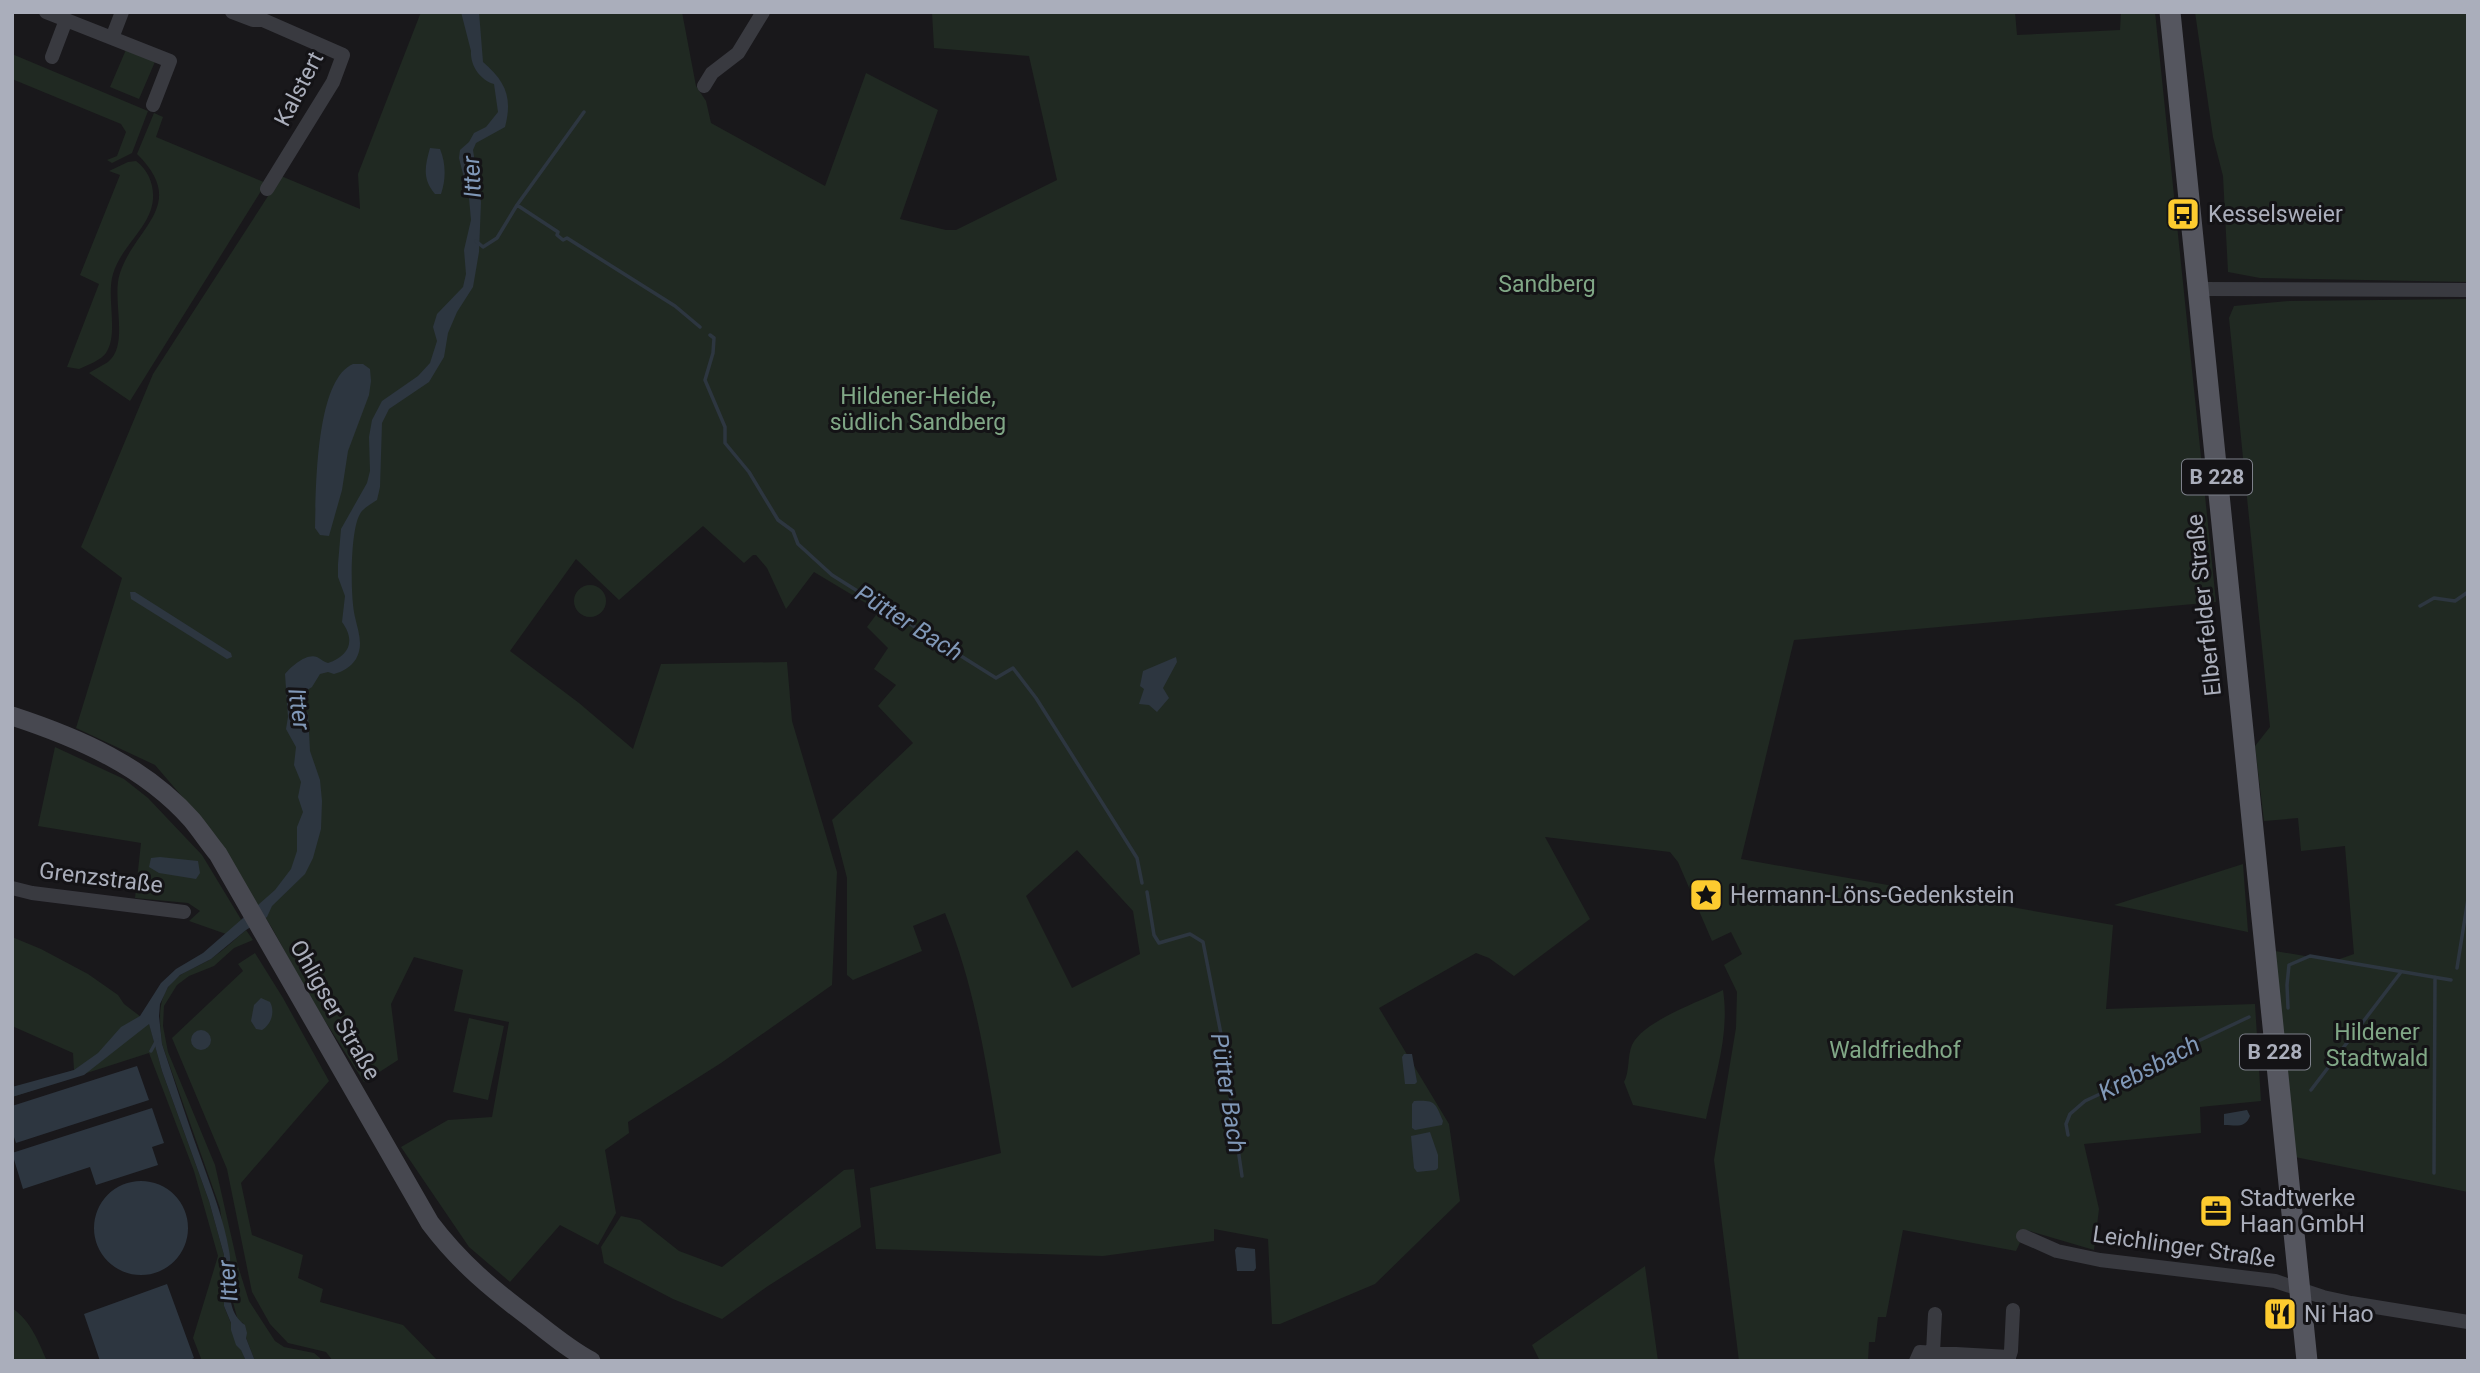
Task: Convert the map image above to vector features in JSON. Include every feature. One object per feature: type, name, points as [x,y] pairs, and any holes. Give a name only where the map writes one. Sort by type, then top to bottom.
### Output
[{"type":"main road","name":"Elberfelder Straße","points":[[2170,12],[2299,1289]]},
{"type":"main road","name":"Ohligser Straße","points":[[12,716],[55,731],[116,758],[154,785],[192,820],[218,854],[247,903],[429,1223],[452,1252],[487,1286],[563,1343],[592,1361]]},
{"type":"main road","name":"B 228","points":[[2299,1289],[2307,1361]]},
{"type":"street","points":[[46,12],[170,61],[153,105]]},
{"type":"street","points":[[112,38],[122,12]]},
{"type":"street","points":[[232,12],[253,20],[267,16]]},
{"type":"street","points":[[704,86],[712,73],[738,53],[763,12]]},
{"type":"street","name":"Kalstert","points":[[267,16],[343,55],[333,82],[267,190]]},
{"type":"street","points":[[52,57],[66,20]]},
{"type":"street","points":[[2199,289],[2468,290]]},
{"type":"street","name":"Grenzstraße","points":[[12,888],[184,912]]},
{"type":"street","name":"Leichlinger Straße","points":[[2023,1236],[2057,1251],[2100,1260],[2275,1281],[2351,1303],[2468,1322]]},
{"type":"street","points":[[1916,1361],[1920,1352],[2009,1359],[2012,1310]]},
{"type":"street","points":[[1933,1352],[1935,1314]]},
{"type":"green space","points":[[421,12],[682,12],[696,86],[706,101],[711,123],[825,186],[866,73],[938,110],[900,219],[956,230],[1057,180],[1029,56],[934,48],[932,12],[2015,12],[2017,35],[2120,30],[2121,12],[2155,12],[2216,602],[1794,640],[1741,859],[2113,925],[2106,1009],[2255,1004],[2261,1101],[2200,1107],[2201,1133],[2084,1144],[2099,1209],[2094,1250],[2026,1230],[2016,1251],[1903,1230],[1886,1317],[1878,1317],[1875,1342],[1869,1342],[1868,1361],[1739,1361],[1714,1160],[1736,1028],[1737,992],[1724,965],[1742,954],[1731,932],[1712,941],[1678,862],[1670,852],[1545,837],[1590,919],[1514,976],[1489,958],[1476,953],[1379,1008],[1449,1124],[1460,1201],[1375,1284],[1280,1324],[1272,1324],[1268,1239],[1214,1229],[1214,1241],[1103,1256],[876,1249],[870,1188],[1001,1153],[973,1002],[945,913],[913,926],[922,951],[853,980],[847,975],[847,878],[832,820],[913,743],[878,706],[896,685],[874,669],[888,648],[867,627],[879,611],[814,572],[786,609],[767,568],[756,555],[744,563],[703,526],[619,600],[576,559],[510,651],[579,703],[633,749],[661,664],[787,662],[792,721],[837,872],[832,985],[721,1063],[628,1122],[629,1133],[605,1150],[616,1213],[598,1245],[560,1225],[510,1282],[469,1247],[401,1147],[448,1120],[492,1117],[509,1022],[454,1011],[463,970],[414,957],[391,1004],[398,1060],[364,1082],[309,996],[272,928],[203,821],[155,765],[76,728],[122,578],[81,547],[153,374],[281,176],[360,209],[358,174]],"holes":[[[1077,850],[1133,911],[1140,954],[1072,988],[1026,896]]]},
{"type":"green space","points":[[2195,12],[2468,12],[2468,282],[2260,278],[2228,272],[2223,176],[2213,137]]},
{"type":"green space","points":[[128,45],[157,57],[139,99],[110,87]]},
{"type":"green space","points":[[12,54],[148,111],[132,153],[112,163],[107,160],[117,156],[126,132],[121,124],[12,79]]},
{"type":"green space","points":[[154,113],[163,117],[156,137],[266,183],[130,401],[89,373],[108,362],[114,354],[119,333],[117,295],[120,273],[154,215],[158,202],[158,188],[152,172],[137,154]]},
{"type":"green space","points":[[136,161],[149,178],[153,199],[147,219],[122,254],[113,274],[110,345],[104,356],[94,362],[79,369],[67,367],[99,284],[80,275],[120,175],[109,171]]},
{"type":"green space","name":"Hildener Stadtwald","points":[[2468,299],[2468,1192],[2295,1157],[2275,951],[2334,961],[2354,954],[2345,846],[2301,851],[2298,818],[2264,821],[2255,746],[2270,727],[2229,318],[2234,306],[2289,301]]},
{"type":"green space","points":[[590,585],[601,590],[606,601],[601,612],[590,617],[579,612],[574,601],[579,590]]},
{"type":"green space","points":[[55,747],[124,779],[148,798],[202,855],[242,921],[226,934],[189,921],[200,911],[188,903],[135,898],[141,843],[38,826]]},
{"type":"green space","points":[[2243,864],[2248,932],[2114,905]]},
{"type":"green space","points":[[246,930],[253,940],[234,948],[214,966],[189,976],[177,985],[164,1006],[163,1026],[168,1052],[215,1165],[238,1266],[249,1301],[275,1341],[284,1347],[314,1353],[320,1361],[255,1361],[243,1323],[238,1321],[229,1287],[220,1208],[162,1044],[160,1014],[167,988],[182,974],[212,958]]},
{"type":"green space","points":[[12,937],[88,974],[118,995],[124,1004],[149,1023],[162,1071],[209,1201],[224,1255],[224,1306],[246,1361],[202,1361],[193,1338],[218,1256],[194,1171],[149,1053],[12,1097],[12,1087],[74,1070],[73,1053],[12,1026]]},
{"type":"green space","points":[[255,953],[329,1081],[241,1183],[252,1235],[303,1255],[298,1278],[323,1289],[320,1302],[403,1325],[438,1361],[333,1361],[326,1352],[288,1343],[270,1324],[252,1292],[227,1169],[172,1038],[243,971],[238,964]]},
{"type":"green space","points":[[1723,990],[1723,1039],[1706,1119],[1633,1105],[1624,1082],[1630,1050],[1638,1036],[1659,1020]]},
{"type":"green space","points":[[469,1018],[504,1026],[488,1100],[453,1092]]},
{"type":"green space","points":[[854,1169],[861,1227],[768,1286],[722,1319],[673,1299],[604,1263],[601,1247],[621,1216],[640,1220],[679,1251],[722,1267],[844,1170]]},
{"type":"green space","points":[[1645,1266],[1658,1361],[1540,1361],[1532,1345]]},
{"type":"green space","points":[[12,1308],[29,1325],[47,1361],[12,1361]]},
{"type":"water","name":"Itter","points":[[461,12],[479,12],[483,62],[502,83],[507,98],[507,116],[505,127],[476,143],[473,150],[481,202],[479,252],[473,287],[457,312],[448,333],[444,357],[429,382],[389,409],[382,423],[380,487],[377,500],[360,514],[354,534],[352,595],[360,638],[358,654],[349,667],[334,674],[320,674],[312,687],[295,698],[296,706],[308,713],[310,751],[320,780],[321,829],[313,858],[305,874],[272,906],[267,917],[246,930],[211,959],[180,975],[168,987],[160,1004],[162,1044],[224,1229],[229,1250],[233,1310],[245,1325],[246,1338],[255,1361],[246,1361],[236,1345],[224,1306],[224,1255],[209,1201],[162,1071],[149,1024],[84,1075],[12,1097],[12,1087],[74,1070],[98,1053],[121,1027],[140,1016],[161,983],[176,969],[203,953],[275,890],[291,869],[297,851],[297,827],[303,812],[298,797],[301,782],[294,765],[296,747],[286,729],[288,717],[285,674],[308,657],[317,657],[328,663],[335,660],[348,647],[349,635],[342,622],[345,596],[338,577],[341,529],[367,483],[372,420],[382,401],[418,376],[430,363],[437,341],[433,327],[437,314],[463,287],[466,274],[464,250],[471,220],[469,198],[459,158],[460,150],[474,133],[486,127],[498,112],[494,84],[480,75],[474,67]]},
{"type":"water","points":[[430,148],[440,149],[443,160],[441,194],[435,194],[426,178]]},
{"type":"water","points":[[353,364],[363,364],[370,369],[369,395],[348,451],[342,490],[329,536],[320,535],[315,528],[316,489],[325,413],[331,391],[340,374]]},
{"type":"water","points":[[130,592],[135,592],[231,653],[232,657],[227,659],[131,599]]},
{"type":"water","points":[[1176,657],[1177,662],[1163,688],[1169,698],[1157,712],[1149,705],[1139,704],[1144,689],[1140,686],[1143,671]]},
{"type":"water","points":[[151,858],[198,861],[200,873],[196,879],[159,873],[149,867]]},
{"type":"water","points":[[261,998],[270,1002],[272,1009],[272,1017],[262,1030],[256,1029],[251,1021],[254,1005]]},
{"type":"water","points":[[197,1030],[205,1030],[211,1040],[205,1050],[197,1050],[191,1044],[191,1036]]},
{"type":"water","points":[[1404,1054],[1412,1054],[1417,1082],[1415,1084],[1405,1084]]},
{"type":"water","points":[[137,1066],[149,1100],[16,1143],[12,1131],[12,1106]]},
{"type":"water","points":[[1414,1101],[1433,1104],[1443,1121],[1442,1125],[1415,1130],[1412,1128]]},
{"type":"water","points":[[152,1108],[164,1143],[152,1147],[158,1165],[96,1185],[90,1167],[23,1189],[12,1153]]},
{"type":"water","points":[[2247,1110],[2250,1116],[2245,1123],[2224,1125],[2224,1114]]},
{"type":"water","points":[[1430,1132],[1438,1155],[1438,1168],[1417,1172],[1414,1168],[1411,1136]]},
{"type":"water","points":[[141,1181],[159,1185],[174,1195],[184,1210],[188,1228],[184,1246],[174,1261],[159,1271],[141,1275],[123,1271],[108,1261],[98,1246],[94,1228],[98,1210],[108,1195],[123,1185]]},
{"type":"water","points":[[1237,1247],[1255,1249],[1254,1271],[1237,1271]]},
{"type":"water","points":[[167,1284],[194,1358],[188,1361],[100,1361],[84,1314]]},
{"type":"waterway","points":[[517,205],[584,112]]},
{"type":"waterway","name":"Pütter Bach","points":[[476,241],[483,247],[497,238],[517,205],[558,232],[557,235],[563,240],[567,238],[675,306],[700,327]]},
{"type":"waterway","name":"Pütter Bach","points":[[710,335],[714,338],[713,353],[705,380],[725,427],[725,443],[749,472],[778,520],[793,531],[798,544],[832,575],[996,678],[1013,668],[1036,698],[1137,858],[1142,883]]},
{"type":"waterway","points":[[2420,606],[2434,598],[2455,601],[2468,592]]},
{"type":"waterway","name":"Pütter Bach","points":[[1147,892],[1154,935],[1159,943],[1190,934],[1203,942],[1221,1034],[1242,1176]]},
{"type":"waterway","name":"Krebsbach","points":[[2457,968],[2468,899]]},
{"type":"waterway","name":"Krebsbach","points":[[2288,1008],[2289,965],[2310,956],[2451,980]]},
{"type":"waterway","points":[[2311,1090],[2401,972]]},
{"type":"waterway","points":[[2434,1173],[2435,977]]},
{"type":"waterway","name":"Krebsbach","points":[[2068,1135],[2066,1124],[2070,1114],[2085,1101],[2147,1072],[2158,1060],[2249,1017]]},
{"type":"waterway","points":[[151,1051],[157,1040]]},
{"type":"place","name":"Kesselsweier","points":[[2183,214]]},
{"type":"place","name":"Hermann-Löns-Gedenkstein","points":[[1706,895]]},
{"type":"place","name":"Stadtwerke Haan GmbH","points":[[2216,1211]]},
{"type":"place","name":"Ni Hao","points":[[2280,1314]]},
{"type":"park label","name":"Sandberg","points":[[1547,284]]},
{"type":"park label","name":"Hildener-Heide, südlich Sandberg","points":[[918,409]]},
{"type":"park label","name":"Waldfriedhof","points":[[1895,1050]]}]
